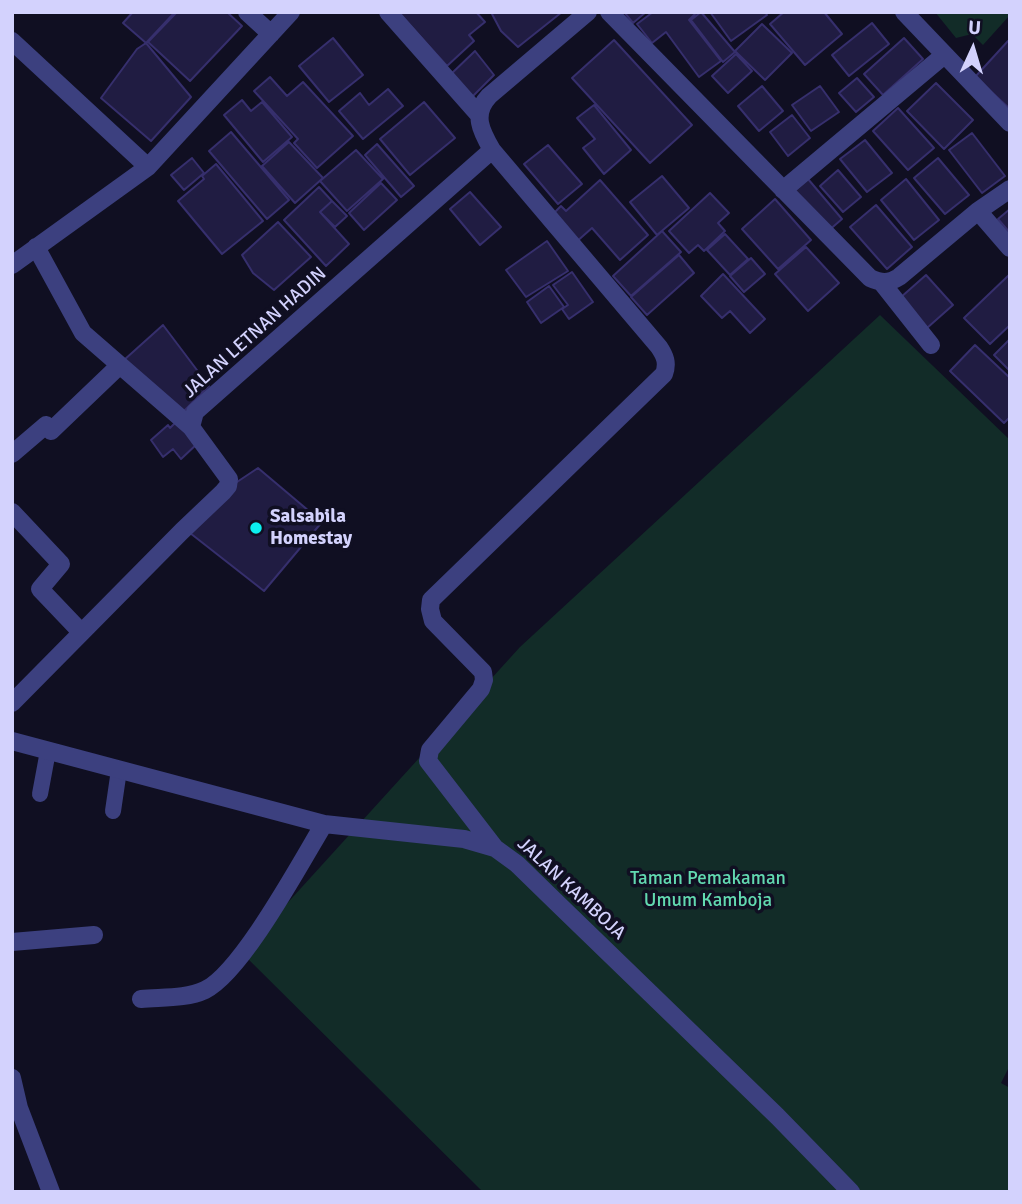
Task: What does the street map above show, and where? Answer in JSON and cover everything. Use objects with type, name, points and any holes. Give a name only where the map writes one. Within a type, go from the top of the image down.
[{"type":"street","points":[[247,12],[271,34]]},
{"type":"street","points":[[12,265],[148,167],[291,12]]},
{"type":"street","points":[[387,12],[479,116]]},
{"type":"street","points":[[495,848],[428,761],[430,750],[481,690],[484,680],[483,672],[433,621],[431,600],[664,374],[667,363],[659,347],[492,150],[481,131],[479,116],[483,103],[489,96],[588,12]]},
{"type":"street","points":[[609,12],[870,278],[882,283],[931,345]]},
{"type":"street","points":[[904,12],[943,56],[1010,123]]},
{"type":"street","points":[[12,40],[148,167]]},
{"type":"street","points":[[783,190],[943,56]]},
{"type":"street","name":"JALAN LETNAN HADIN","points":[[12,703],[228,486],[229,479],[191,427],[195,412],[492,150]]},
{"type":"street","points":[[882,283],[899,278],[978,211],[1010,188]]},
{"type":"street","points":[[978,211],[1010,248]]},
{"type":"street","points":[[36,247],[83,333],[191,427]]},
{"type":"street","points":[[12,454],[46,425],[51,431],[120,365]]},
{"type":"street","points":[[12,501],[12,509],[61,564],[40,589],[81,632]]},
{"type":"street","name":"JALAN KAMBOJA","points":[[12,741],[324,824],[464,839],[495,848],[517,864],[777,1116],[851,1192]]},
{"type":"street","points":[[141,999],[201,992],[225,975],[272,910],[324,824]]},
{"type":"street","points":[[12,942],[94,935]]},
{"type":"street","points":[[12,1078],[19,1108],[51,1192]]},
{"type":"lane","points":[[40,794],[48,751]]},
{"type":"lane","points":[[113,811],[119,770]]},
{"type":"green space","points":[[935,12],[1010,12],[1010,15],[983,45],[972,34],[956,38]]},
{"type":"green space","name":"Taman Pemakaman Umum Kamboja","points":[[880,315],[1010,440],[1010,1065],[1001,1083],[1010,1088],[1010,1192],[483,1192],[242,953],[520,647]]},
{"type":"building","points":[[133,12],[175,12],[146,43],[123,23]]},
{"type":"building","points":[[177,12],[227,12],[242,26],[190,81],[148,42]]},
{"type":"building","points":[[398,12],[476,12],[485,22],[469,35],[474,41],[447,66]]},
{"type":"building","points":[[562,12],[518,47],[501,31],[492,14]]},
{"type":"building","points":[[624,12],[646,12],[633,23]]},
{"type":"building","points":[[653,12],[697,12],[689,20],[721,61],[699,77],[666,32],[652,43],[637,24]]},
{"type":"building","points":[[701,12],[735,52],[723,62],[691,20]]},
{"type":"building","points":[[710,12],[765,12],[767,15],[731,41]]},
{"type":"building","points":[[784,12],[824,12],[842,34],[805,65],[770,24]]},
{"type":"building","points":[[872,23],[889,44],[849,76],[832,55]]},
{"type":"building","points":[[762,24],[792,53],[765,80],[735,51]]},
{"type":"building","points":[[333,38],[363,75],[329,102],[299,66]]},
{"type":"building","points":[[904,38],[923,59],[883,95],[864,74]]},
{"type":"building","points":[[614,40],[692,125],[650,163],[572,78]]},
{"type":"building","points":[[1008,41],[1010,43],[1010,109],[975,77]]},
{"type":"building","points":[[146,43],[191,97],[151,141],[101,98],[137,49]]},
{"type":"building","points":[[475,51],[494,75],[470,99],[450,75]]},
{"type":"building","points":[[736,54],[752,71],[728,93],[712,76]]},
{"type":"building","points":[[270,77],[287,96],[303,82],[353,136],[317,168],[294,143],[298,139],[254,91]]},
{"type":"building","points":[[857,78],[874,97],[856,112],[839,93]]},
{"type":"building","points":[[936,83],[973,120],[944,149],[907,111]]},
{"type":"building","points":[[762,86],[783,111],[759,131],[738,106]]},
{"type":"building","points":[[820,86],[839,112],[811,131],[792,105]]},
{"type":"building","points":[[388,89],[403,106],[363,139],[339,111],[360,93],[369,105]]},
{"type":"building","points":[[242,100],[251,111],[262,102],[292,137],[263,162],[224,115]]},
{"type":"building","points":[[424,102],[455,138],[410,175],[380,139]]},
{"type":"building","points":[[594,105],[631,150],[604,174],[583,148],[595,139],[577,118]]},
{"type":"building","points":[[898,108],[934,148],[908,170],[873,131]]},
{"type":"building","points":[[792,115],[810,138],[788,156],[770,132]]},
{"type":"building","points":[[231,132],[289,200],[267,219],[209,151]]},
{"type":"building","points":[[972,133],[1005,176],[982,193],[949,150]]},
{"type":"building","points":[[865,140],[892,173],[867,192],[840,159]]},
{"type":"building","points":[[289,142],[323,178],[295,203],[262,166]]},
{"type":"building","points":[[377,144],[414,186],[401,197],[365,155]]},
{"type":"building","points":[[548,145],[582,184],[558,204],[524,164]]},
{"type":"building","points":[[356,150],[383,179],[347,211],[320,181]]},
{"type":"building","points":[[192,158],[204,173],[184,190],[171,175]]},
{"type":"building","points":[[938,158],[969,195],[945,214],[914,178]]},
{"type":"building","points":[[216,164],[263,221],[222,254],[178,201],[204,179],[202,176]]},
{"type":"building","points":[[838,170],[861,197],[843,212],[820,186]]},
{"type":"building","points":[[662,176],[689,208],[657,235],[630,202]]},
{"type":"building","points":[[808,179],[842,219],[827,232],[793,192]]},
{"type":"building","points":[[906,179],[939,220],[914,240],[881,200]]},
{"type":"building","points":[[600,180],[648,235],[620,260],[592,228],[575,243],[551,216],[561,206],[566,211]]},
{"type":"building","points":[[381,183],[397,200],[364,230],[349,213]]},
{"type":"building","points":[[319,187],[332,201],[320,212],[349,244],[326,266],[284,220]]},
{"type":"building","points":[[470,192],[501,227],[480,245],[450,209]]},
{"type":"building","points":[[710,193],[729,213],[718,223],[725,231],[704,251],[698,245],[689,253],[669,231]]},
{"type":"building","points":[[775,199],[811,240],[778,269],[742,229]]},
{"type":"building","points":[[332,201],[347,216],[335,227],[320,212]]},
{"type":"building","points":[[876,205],[912,247],[887,269],[850,227]]},
{"type":"building","points":[[1010,209],[1010,233],[998,219]]},
{"type":"building","points":[[278,222],[311,257],[274,290],[253,273],[242,255]]},
{"type":"building","points":[[662,231],[681,252],[631,296],[613,276]]},
{"type":"building","points":[[725,234],[748,259],[730,275],[707,250]]},
{"type":"building","points":[[547,241],[568,271],[526,297],[506,270]]},
{"type":"building","points":[[806,247],[839,283],[808,311],[775,274]]},
{"type":"building","points":[[679,255],[694,273],[647,315],[631,297]]},
{"type":"building","points":[[751,258],[765,274],[744,292],[730,276]]},
{"type":"building","points":[[572,272],[593,302],[569,319],[562,309],[568,305],[553,285]]},
{"type":"building","points":[[723,274],[765,319],[750,333],[730,311],[722,318],[701,296]]},
{"type":"building","points":[[1010,274],[1010,325],[990,344],[964,318]]},
{"type":"building","points":[[926,275],[953,305],[927,328],[900,298]]},
{"type":"building","points":[[549,286],[564,307],[541,323],[527,302]]},
{"type":"building","points":[[163,325],[209,386],[181,414],[124,360]]},
{"type":"building","points":[[1010,339],[1010,371],[994,355]]},
{"type":"building","points":[[975,345],[1010,378],[1010,417],[1004,423],[950,371]]},
{"type":"building","points":[[175,423],[198,443],[181,459],[173,449],[163,457],[151,440],[168,425],[170,428]]},
{"type":"building","name":"Salsabila Homestay","points":[[258,468],[322,522],[264,591],[190,533],[234,484]]},
{"type":"place","name":"Salsabila Homestay","points":[[256,528]]}]
